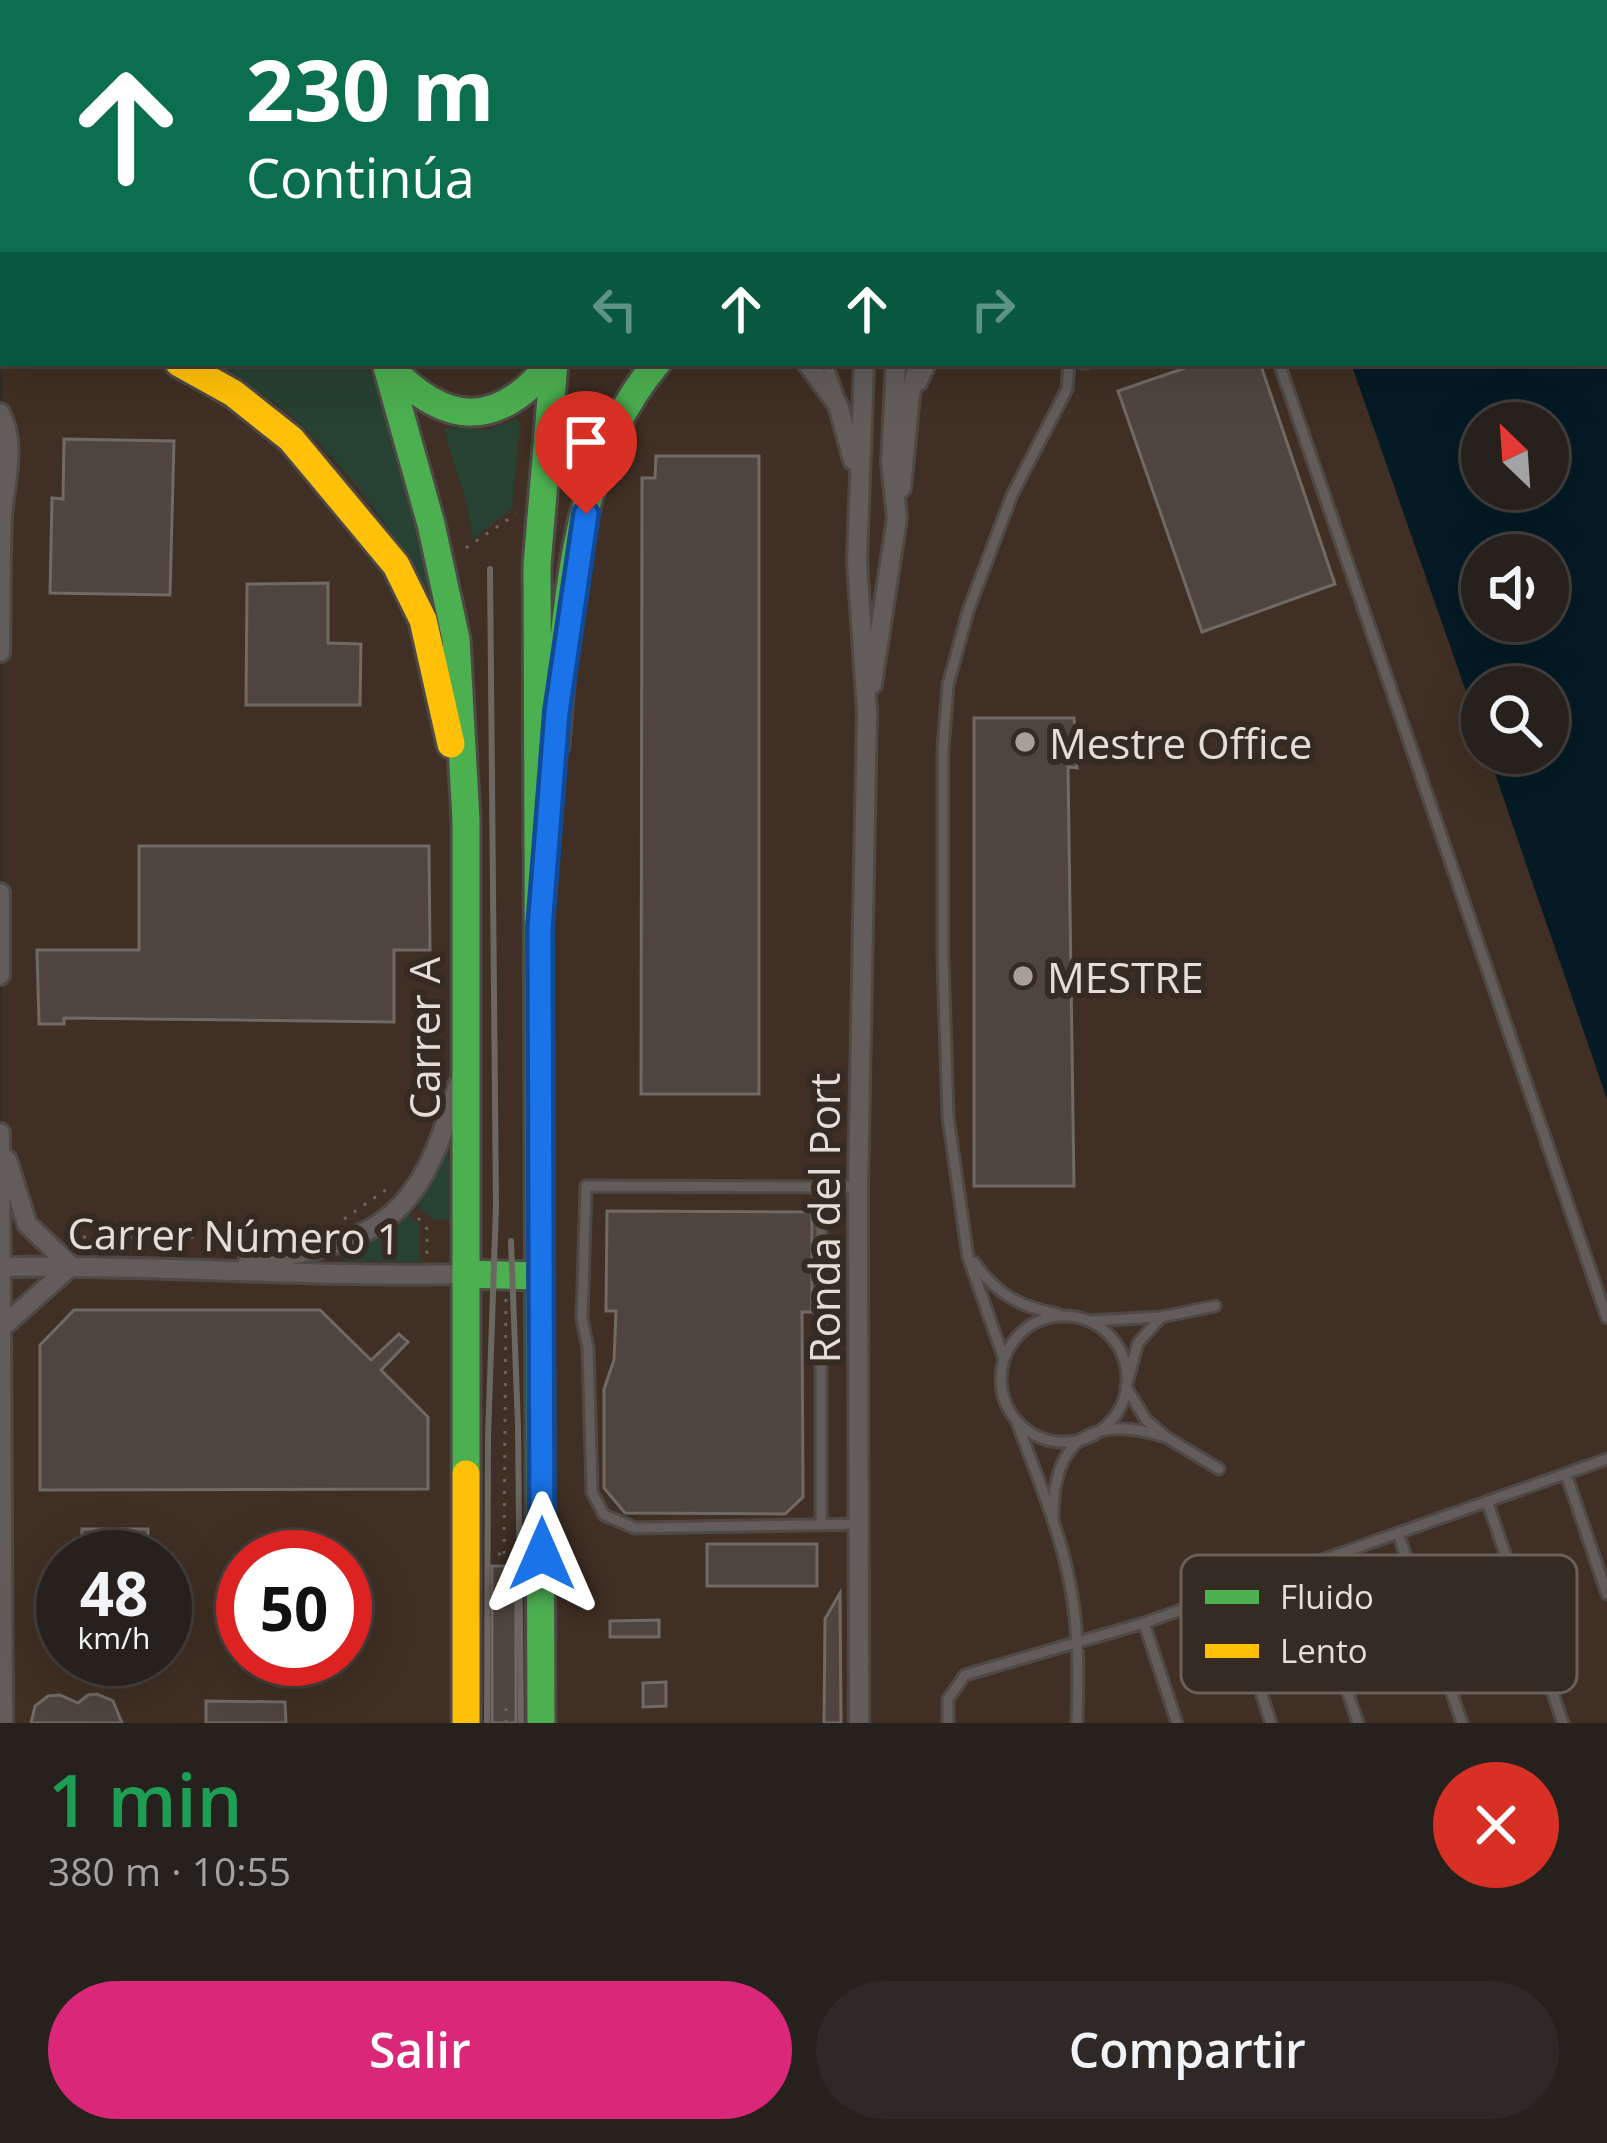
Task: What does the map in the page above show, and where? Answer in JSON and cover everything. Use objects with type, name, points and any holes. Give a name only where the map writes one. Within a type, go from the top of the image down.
[{"type":"main road","points":[[184,366],[233,393],[291,439],[396,566],[423,620],[466,820]]},
{"type":"main road","name":"Carrer A","points":[[387,366],[431,524],[456,639],[466,820],[466,1723]]},
{"type":"main road","points":[[389,366],[424,400],[476,415],[510,404],[550,366]]},
{"type":"main road","points":[[542,1723],[538,547],[552,366]]},
{"type":"main road","points":[[540,928],[557,712],[580,540],[598,467],[620,408],[654,366]]},
{"type":"main road","points":[[466,1274],[540,1276]]},
{"type":"street","points":[[810,366],[829,388],[846,426],[860,493]]},
{"type":"street","name":"Ronda del Port","points":[[859,1723],[858,1187],[867,712],[857,562],[864,366]]},
{"type":"street","name":"Ronda del Port","points":[[867,712],[892,569],[896,366]]},
{"type":"street","points":[[896,518],[910,394],[918,366]]},
{"type":"street","points":[[0,413],[7,428],[8,486],[1,509],[0,652]]},
{"type":"street","points":[[0,893],[0,975]]},
{"type":"street","name":"Carrer Número 1","points":[[208,1268],[321,1251],[368,1232],[388,1218],[415,1189],[441,1145],[464,1063]]},
{"type":"street","points":[[0,1132],[27,1224],[71,1266],[1,1330]]},
{"type":"street","points":[[0,1132],[3,1723]]},
{"type":"street","name":"Carrer Número 1","points":[[1,1267],[208,1268],[373,1278],[466,1274]]},
{"type":"lane","points":[[828,366],[846,426]]},
{"type":"lane","points":[[909,425],[930,366]]},
{"type":"lane","points":[[1004,1359],[964,1240],[949,1117],[943,748],[948,685],[968,611],[1012,495],[1067,389],[1069,366]]},
{"type":"lane","points":[[1280,366],[1607,1318]]},
{"type":"lane","points":[[858,1187],[586,1186],[582,1319],[588,1348],[592,1492],[604,1515],[634,1528],[859,1524]]},
{"type":"lane","points":[[821,1188],[821,1525]]},
{"type":"lane","points":[[964,1240],[982,1273],[1009,1299],[1029,1309],[1088,1321],[1161,1317],[1215,1306]]},
{"type":"lane","points":[[1068,1316],[1047,1318],[1013,1341],[1000,1380],[1053,1520],[1067,1574],[1076,1640],[1077,1723]]},
{"type":"lane","points":[[1053,1520],[1052,1484],[1058,1466],[1067,1451],[1108,1424],[1120,1407],[1138,1343],[1161,1317]]},
{"type":"lane","points":[[1088,1321],[1119,1347],[1126,1388],[1146,1420],[1219,1469]]},
{"type":"lane","points":[[1016,1420],[1051,1441],[1127,1428],[1166,1437]]},
{"type":"lane","points":[[1337,1555],[1607,1459]]},
{"type":"lane","points":[[1566,1474],[1607,1594]]},
{"type":"lane","points":[[1487,1502],[1505,1555]]},
{"type":"lane","points":[[1399,1533],[1406,1555]]},
{"type":"lane","points":[[948,1723],[949,1699],[965,1675],[1181,1610]]},
{"type":"lane","points":[[1144,1623],[1177,1723]]},
{"type":"lane","points":[[1261,1693],[1271,1723]]},
{"type":"lane","points":[[1348,1693],[1358,1723]]},
{"type":"lane","points":[[1452,1693],[1462,1723]]},
{"type":"lane","points":[[1553,1693],[1563,1723]]},
{"type":"path","points":[[466,548],[516,514]]},
{"type":"path","name":"Carrer Número 1","points":[[338,1222],[372,1203],[396,1181]]},
{"type":"path","points":[[408,1208],[427,1229],[427,1262]]},
{"type":"path","points":[[427,1229],[439,1228]]},
{"type":"path","name":"Carrer Número 1","points":[[71,1237],[268,1237],[316,1229]]},
{"type":"path","points":[[504,1554],[506,1294]]},
{"type":"path","points":[[480,1554],[526,1554]]},
{"type":"path","points":[[506,1708],[506,1723]]},
{"type":"shaded area","points":[[3,366],[1352,366],[1461,677],[1461,774],[1495,774],[1607,1099],[1607,1723],[0,1723]]},
{"type":"green space","points":[[211,366],[366,366],[379,388],[415,510],[443,628],[378,515],[316,440],[263,395]]},
{"type":"green space","points":[[517,419],[512,509],[473,539],[444,431],[447,427],[487,430]]},
{"type":"green space","points":[[448,1149],[452,1219],[435,1220],[414,1204]]},
{"type":"green space","points":[[405,1212],[420,1225],[420,1262],[339,1258]]},
{"type":"water","points":[[1352,366],[1607,366],[1607,1099],[1495,774],[1569,774],[1569,666],[1461,666],[1461,677]]},
{"type":"building","points":[[1261,366],[1335,584],[1202,632],[1118,391],[1185,368]]},
{"type":"building","points":[[64,439],[174,441],[170,595],[50,593],[52,498],[63,499]]},
{"type":"building","points":[[656,456],[759,456],[759,1094],[641,1094],[642,478],[655,478]]},
{"type":"building","points":[[328,583],[328,643],[361,644],[360,705],[246,705],[247,584]]},
{"type":"building","name":"MESTRE","points":[[974,718],[1074,718],[1077,768],[1068,767],[1074,1186],[974,1186]]},
{"type":"building","points":[[139,846],[429,846],[430,950],[394,950],[394,1022],[64,1018],[64,1024],[39,1024],[37,950],[139,950]]},
{"type":"building","points":[[607,1211],[812,1212],[812,1312],[802,1312],[803,1497],[785,1514],[625,1513],[604,1488],[604,1389],[614,1360],[616,1311],[606,1311]]},
{"type":"building","points":[[74,1310],[320,1310],[371,1360],[399,1334],[408,1342],[381,1370],[428,1417],[428,1489],[40,1490],[40,1345]]},
{"type":"building","points":[[707,1544],[817,1544],[817,1586],[707,1586]]},
{"type":"building","points":[[492,1566],[516,1566],[516,1723],[492,1723]]},
{"type":"building","points":[[840,1593],[841,1723],[824,1723],[825,1619]]},
{"type":"building","points":[[659,1620],[659,1637],[610,1637],[610,1621]]},
{"type":"building","points":[[666,1682],[666,1706],[643,1707],[643,1683]]},
{"type":"building","points":[[97,1694],[113,1701],[122,1723],[31,1723],[35,1706],[48,1696],[60,1695],[78,1703]]},
{"type":"building","points":[[206,1701],[285,1702],[286,1723],[206,1723]]},
{"type":"railway","points":[[487,1723],[488,1437],[496,1206],[490,569]]},
{"type":"railway","points":[[511,1241],[521,1723]]},
{"type":"traffic: fast","points":[[387,366],[431,524],[456,639],[466,820],[466,1474]]},
{"type":"traffic: fast","points":[[389,366],[431,401],[472,412],[511,400],[548,366]]},
{"type":"traffic: fast","points":[[541,1723],[537,565],[554,366]]},
{"type":"traffic: fast","points":[[555,745],[569,595],[589,495],[628,403],[655,366]]},
{"type":"traffic: fast","points":[[466,1274],[540,1276]]},
{"type":"traffic: slow","points":[[184,366],[233,393],[291,439],[396,565],[423,620],[451,744]]},
{"type":"traffic: slow","points":[[466,1474],[466,1723]]},
{"type":"place","name":"Mestre Office","points":[[1025,742]]},
{"type":"place","name":"MESTRE","points":[[1023,976]]},
{"type":"route","points":[[542,1554],[540,928],[557,712],[586,514]]}]
